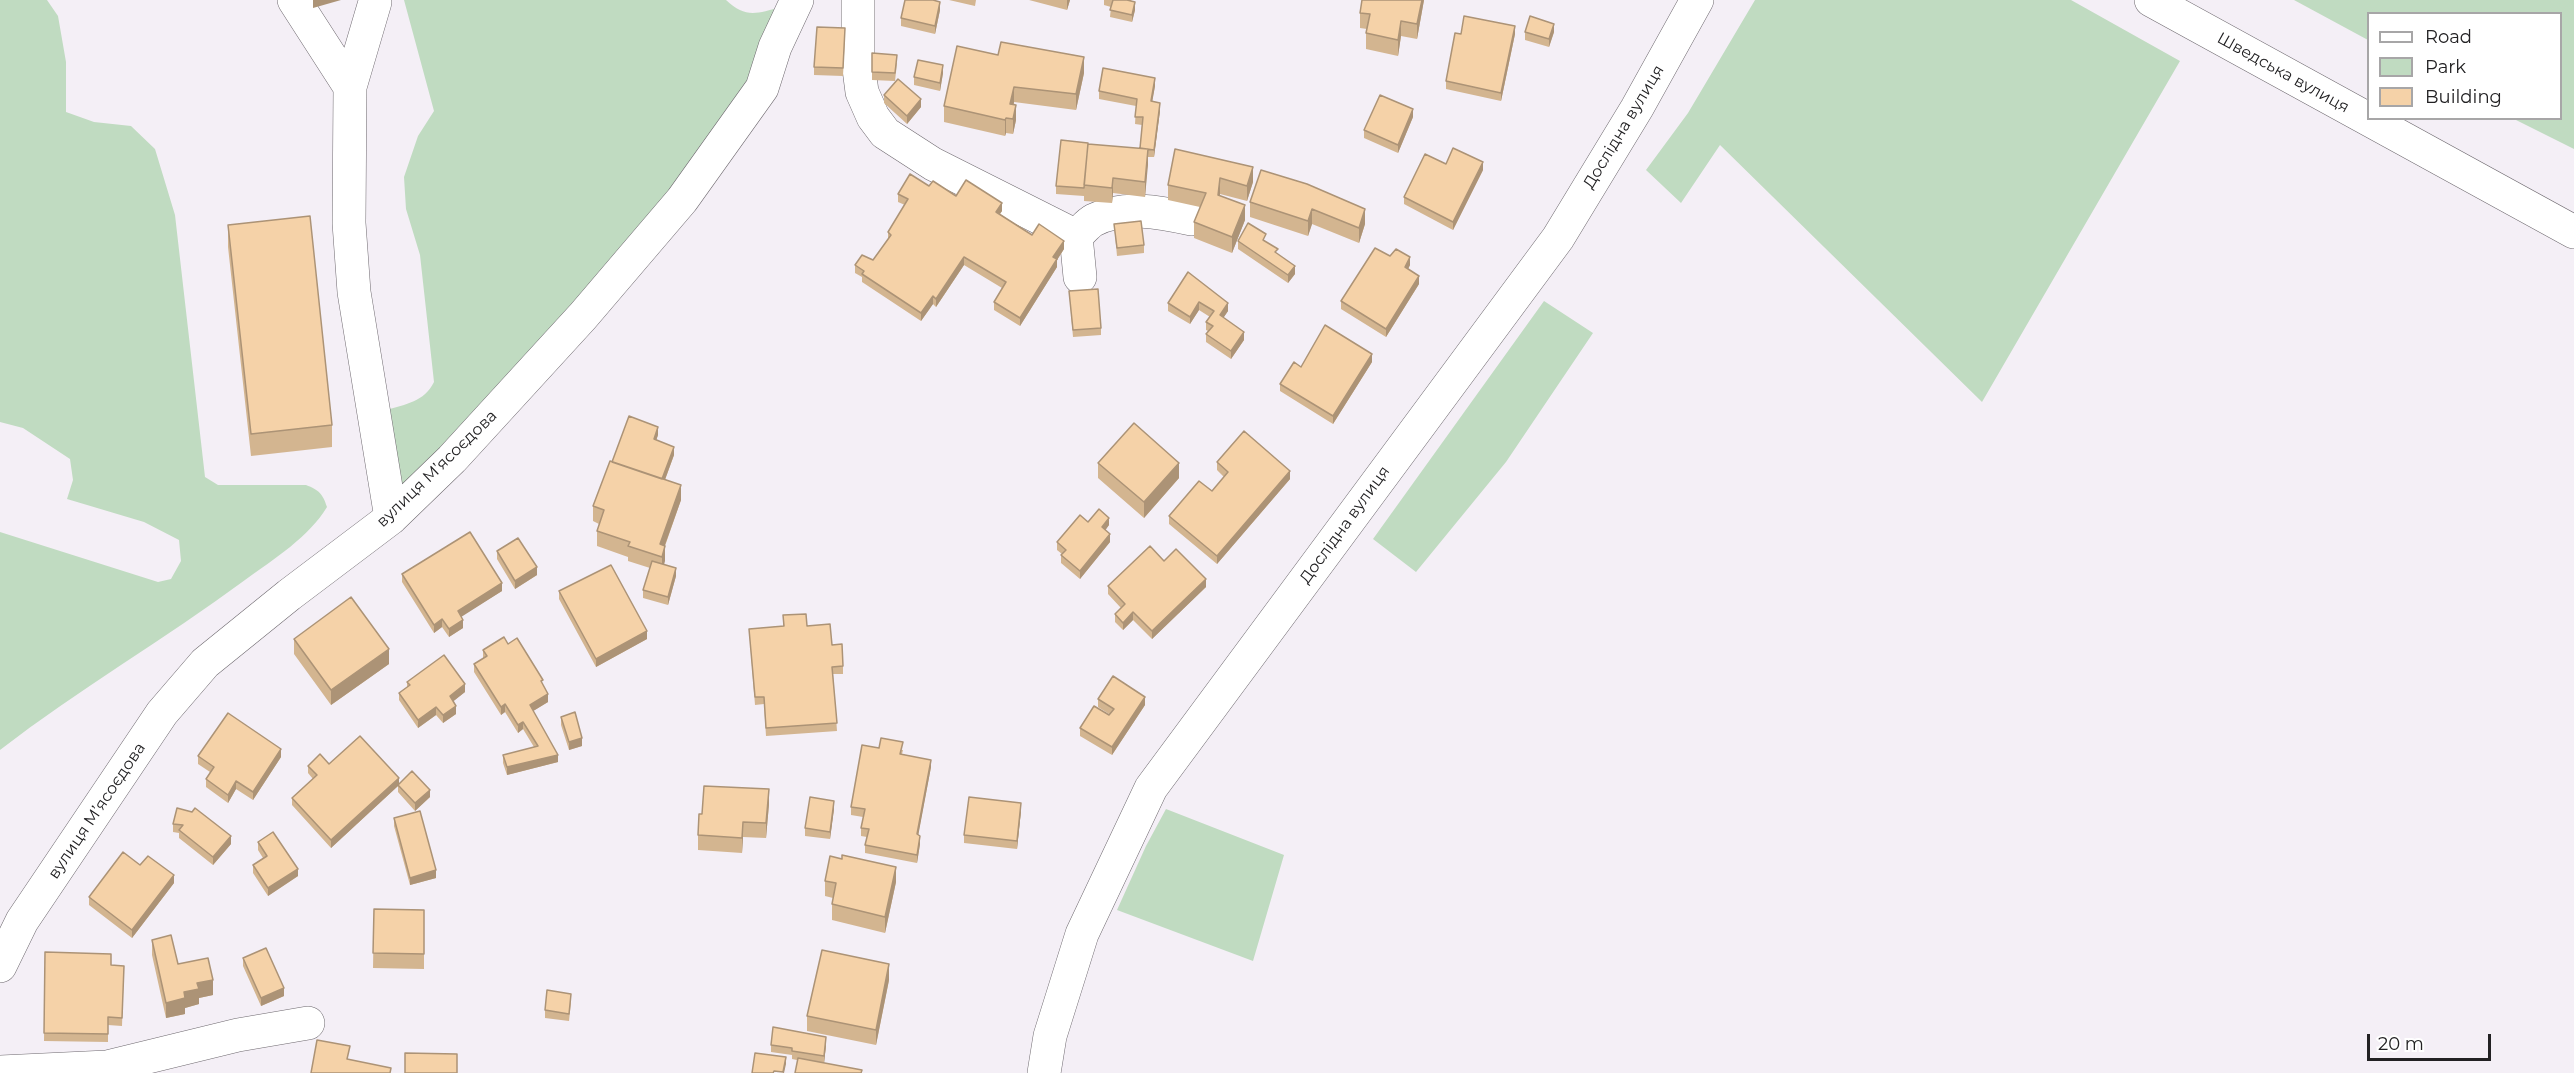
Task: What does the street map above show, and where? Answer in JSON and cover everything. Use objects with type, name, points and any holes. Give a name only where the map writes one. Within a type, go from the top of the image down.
[{"type":"street","points":[[294,0],[350,87]]},
{"type":"street","name":"вулиця Мʼясоєдова","points":[[0,966],[22,921],[162,713],[205,663],[289,594],[391,518],[452,459],[516,391],[682,200],[762,88],[775,47],[797,0]]},
{"type":"street","points":[[858,0],[858,61],[862,92],[873,117],[885,133],[933,164],[1077,236]]},
{"type":"street","name":"Дослідна вулиця","points":[[1044,1073],[1050,1036],[1082,934],[1151,788],[1558,238],[1637,108],[1697,0]]},
{"type":"street","name":"Шведська вулиця","points":[[2151,0],[2367,118]]},
{"type":"street","points":[[375,2],[350,87],[349,223],[354,292],[391,518]]},
{"type":"street","name":"Шведська вулиця","points":[[2370,120],[2574,232]]},
{"type":"street","points":[[1080,277],[1077,236],[1093,220],[1124,211],[1163,213],[1191,219]]},
{"type":"street","points":[[0,1072],[107,1067],[238,1035],[308,1023]]},
{"type":"green space","points":[[0,0],[47,0],[58,16],[66,62],[66,112],[94,122],[131,126],[155,149],[175,215],[205,477],[218,485],[306,485],[320,493],[327,507],[311,528],[279,556],[60,706],[0,750],[0,532],[158,582],[171,579],[181,561],[179,540],[144,522],[67,499],[73,480],[70,459],[23,428],[0,422]]},
{"type":"green space","points":[[404,0],[726,0],[739,10],[751,13],[781,7],[748,98],[459,437],[400,486],[386,410],[420,398],[434,382],[420,255],[406,209],[404,177],[418,136],[434,111]]},
{"type":"green space","points":[[1755,0],[2071,0],[2180,61],[1982,402],[1720,145],[1681,203],[1646,170],[1688,113]]},
{"type":"green space","points":[[2294,0],[2574,0],[2574,149],[2516,120],[2562,120],[2562,12],[2367,12],[2367,39]]},
{"type":"green space","points":[[1544,301],[1593,333],[1506,462],[1416,572],[1373,539]]},
{"type":"green space","points":[[1166,809],[1284,855],[1253,961],[1117,910],[1146,846]]},
{"type":"building","points":[[905,0],[940,2],[935,26],[901,18]]},
{"type":"building","points":[[1113,0],[1135,2],[1132,15],[1110,10]]},
{"type":"building","points":[[1362,0],[1422,0],[1417,24],[1401,21],[1398,40],[1366,33],[1370,14],[1360,13]]},
{"type":"building","points":[[1464,16],[1515,26],[1501,93],[1446,81],[1455,33],[1461,34]]},
{"type":"building","points":[[1530,16],[1554,24],[1549,39],[1525,32]]},
{"type":"building","points":[[817,27],[845,28],[843,68],[814,67]]},
{"type":"building","points":[[1001,42],[1084,57],[1076,94],[1014,87],[1010,104],[1016,105],[1013,119],[1006,118],[1005,120],[944,106],[957,46],[998,55]]},
{"type":"building","points":[[872,53],[897,55],[895,73],[872,72]]},
{"type":"building","points":[[918,60],[943,65],[940,83],[914,77]]},
{"type":"building","points":[[1103,68],[1155,78],[1151,101],[1160,103],[1154,150],[1140,148],[1143,117],[1135,117],[1137,99],[1099,91]]},
{"type":"building","points":[[898,79],[921,99],[907,116],[884,95]]},
{"type":"building","points":[[1380,95],[1413,109],[1398,145],[1364,130]]},
{"type":"building","points":[[1061,140],[1088,143],[1084,188],[1056,186]]},
{"type":"building","points":[[1088,144],[1148,149],[1145,182],[1113,178],[1112,188],[1084,185]]},
{"type":"building","points":[[1453,148],[1483,162],[1453,222],[1404,197],[1425,154],[1446,164]]},
{"type":"building","points":[[1175,149],[1253,167],[1247,186],[1220,178],[1218,195],[1245,205],[1232,237],[1194,222],[1206,193],[1168,185]]},
{"type":"building","points":[[1261,170],[1307,184],[1365,209],[1359,228],[1312,209],[1308,221],[1250,202]]},
{"type":"building","points":[[910,174],[929,186],[933,181],[956,196],[966,180],[1002,203],[996,212],[1032,235],[1039,224],[1064,241],[1053,257],[1057,259],[1020,318],[994,302],[1006,282],[964,257],[936,299],[933,296],[921,313],[862,274],[864,271],[855,265],[862,255],[873,260],[891,235],[888,232],[908,199],[898,194]]},
{"type":"building","points":[[310,216],[332,425],[251,434],[228,225]]},
{"type":"building","points":[[1141,221],[1144,245],[1117,248],[1114,224]]},
{"type":"building","points":[[1248,223],[1266,234],[1263,240],[1278,249],[1275,252],[1295,266],[1288,275],[1238,241]]},
{"type":"building","points":[[1375,248],[1390,256],[1396,249],[1410,257],[1405,267],[1419,276],[1386,329],[1341,301]]},
{"type":"building","points":[[1188,272],[1228,303],[1220,315],[1244,332],[1231,351],[1206,334],[1213,326],[1206,322],[1214,311],[1199,302],[1190,317],[1168,303]]},
{"type":"building","points":[[1098,289],[1101,328],[1073,330],[1069,291]]},
{"type":"building","points":[[1325,325],[1372,354],[1333,416],[1280,384],[1294,362],[1301,367]]},
{"type":"building","points":[[629,416],[658,427],[654,439],[674,447],[662,479],[612,462]]},
{"type":"building","points":[[1134,423],[1179,463],[1144,502],[1098,463]]},
{"type":"building","points":[[1244,431],[1290,471],[1217,556],[1169,516],[1199,481],[1212,491],[1228,472],[1217,462]]},
{"type":"building","points":[[610,461],[681,485],[660,544],[665,546],[662,557],[628,546],[630,542],[597,531],[604,510],[593,506]]},
{"type":"building","points":[[1099,509],[1109,518],[1102,527],[1110,534],[1080,571],[1061,555],[1066,550],[1057,542],[1080,515],[1088,522]]},
{"type":"building","points":[[470,532],[502,583],[458,611],[463,620],[449,629],[442,619],[434,625],[402,574]]},
{"type":"building","points":[[518,538],[537,567],[515,581],[497,551]]},
{"type":"building","points":[[1150,546],[1164,561],[1176,549],[1206,579],[1152,631],[1133,612],[1123,623],[1115,614],[1125,604],[1108,586]]},
{"type":"building","points":[[652,561],[676,568],[668,597],[643,590]]},
{"type":"building","points":[[611,565],[647,631],[596,659],[559,591]]},
{"type":"building","points":[[351,597],[389,649],[331,690],[294,639]]},
{"type":"building","points":[[806,614],[807,626],[830,624],[832,645],[842,644],[843,666],[832,667],[837,723],[766,728],[764,697],[755,697],[749,629],[784,626],[783,615]]},
{"type":"building","points":[[504,637],[508,644],[517,638],[543,680],[541,681],[548,694],[530,705],[558,755],[507,767],[503,755],[538,746],[523,722],[518,725],[505,704],[501,707],[474,664],[487,656],[483,650]]},
{"type":"building","points":[[444,655],[465,684],[450,696],[456,706],[443,715],[436,707],[418,720],[399,693],[410,685],[407,682]]},
{"type":"building","points":[[1113,676],[1145,697],[1112,747],[1080,728],[1094,706],[1109,715],[1114,709],[1098,699]]},
{"type":"building","points":[[575,712],[582,738],[569,742],[561,717]]},
{"type":"building","points":[[228,713],[281,749],[253,792],[236,781],[228,795],[206,779],[214,767],[198,756]]},
{"type":"building","points":[[360,736],[399,778],[331,840],[292,798],[317,775],[308,766],[320,754],[329,764]]},
{"type":"building","points":[[881,738],[903,742],[900,754],[931,760],[917,834],[920,836],[917,855],[865,845],[869,829],[861,828],[865,809],[851,807],[862,745],[879,748]]},
{"type":"building","points":[[412,771],[430,790],[415,803],[398,785]]},
{"type":"building","points":[[704,786],[769,789],[766,823],[743,822],[742,838],[698,835]]},
{"type":"building","points":[[810,797],[834,801],[830,832],[805,828]]},
{"type":"building","points":[[969,797],[1021,803],[1017,841],[964,835]]},
{"type":"building","points":[[177,808],[192,812],[195,808],[231,836],[213,857],[179,830],[183,825],[173,824]]},
{"type":"building","points":[[420,811],[436,870],[410,878],[394,818]]},
{"type":"building","points":[[273,832],[298,869],[268,888],[253,865],[267,856],[258,842]]},
{"type":"building","points":[[123,852],[140,865],[148,856],[174,875],[132,930],[89,897]]},
{"type":"building","points":[[842,855],[896,867],[885,917],[832,904],[836,883],[825,881],[830,856],[842,859]]},
{"type":"building","points":[[374,909],[424,910],[424,954],[373,953]]},
{"type":"building","points":[[171,935],[178,964],[208,958],[213,980],[197,983],[199,989],[184,992],[185,998],[166,1003],[152,940]]},
{"type":"building","points":[[266,948],[284,988],[261,998],[243,958]]},
{"type":"building","points":[[822,950],[889,964],[876,1030],[807,1016]]},
{"type":"building","points":[[45,952],[111,954],[111,965],[124,966],[122,1018],[108,1017],[108,1034],[44,1033]]},
{"type":"building","points":[[547,990],[571,994],[569,1014],[545,1010]]},
{"type":"building","points":[[773,1027],[826,1037],[824,1056],[771,1045]]},
{"type":"building","points":[[317,1040],[350,1046],[347,1059],[391,1068],[390,1073],[311,1073]]},
{"type":"building","points":[[405,1053],[457,1054],[457,1073],[405,1073]]},
{"type":"building","points":[[755,1053],[786,1057],[783,1072],[752,1073]]},
{"type":"building","points":[[798,1058],[862,1070],[861,1073],[795,1073]]}]
